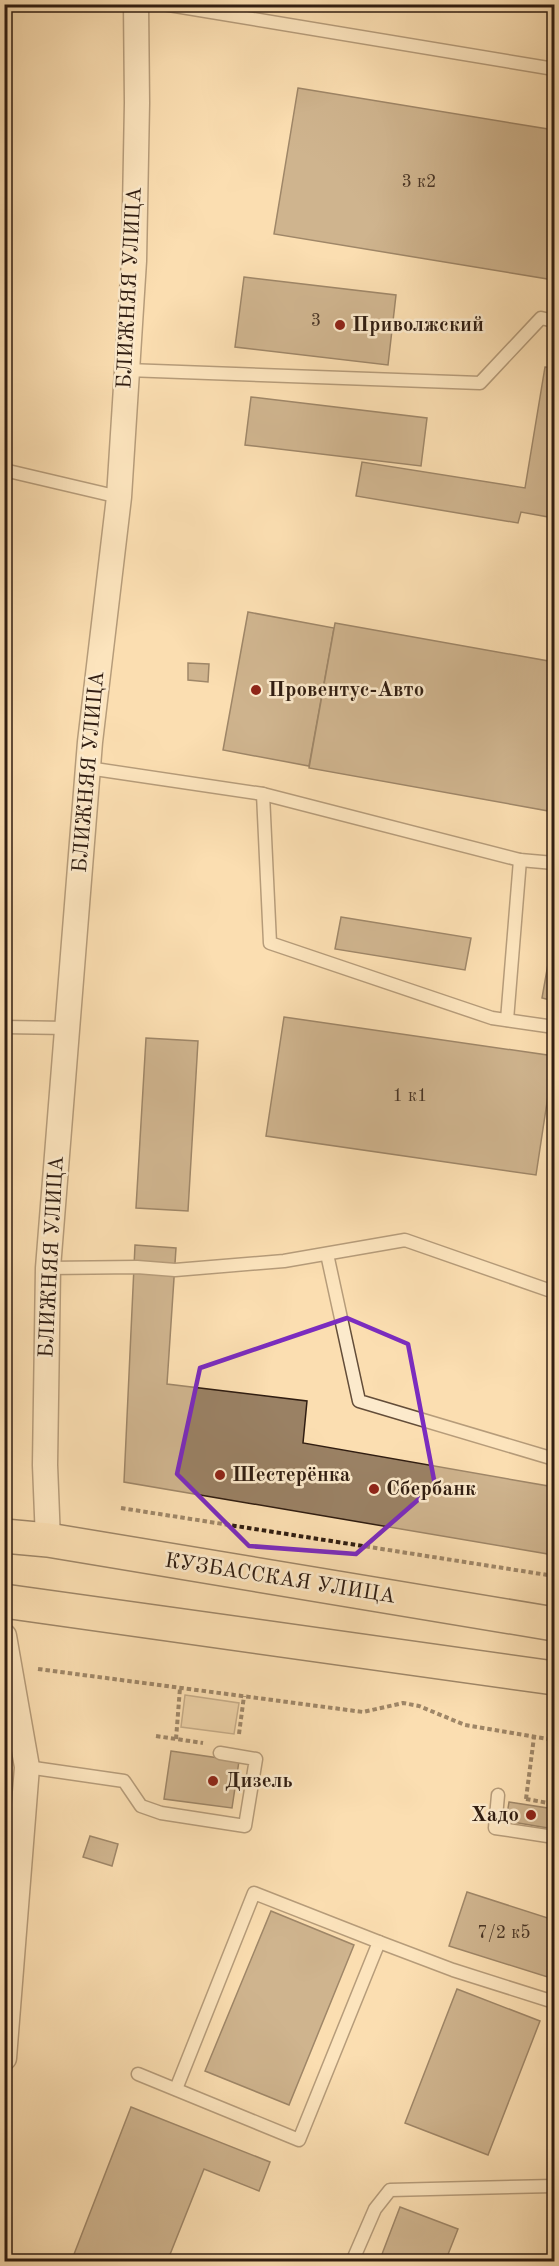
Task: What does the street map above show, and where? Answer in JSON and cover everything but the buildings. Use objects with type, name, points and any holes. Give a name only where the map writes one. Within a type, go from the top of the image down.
[{"type":"main road","name":"КУЗБАССКАЯ УЛИЦА","points":[[4,1536],[48,1540],[555,1624]]},
{"type":"main road","points":[[4,1601],[555,1678]]},
{"type":"street","name":"БЛИЖНЯЯ УЛИЦА","points":[[48,1540],[45,1465],[48,1268],[88,768],[119,497],[134,261],[136,4]]},
{"type":"street","points":[[4,1636],[27,1767],[14,1821],[4,2058]]},
{"type":"lane","points":[[163,4],[555,69]]},
{"type":"lane","points":[[127,370],[480,383],[541,318],[555,321]]},
{"type":"lane","points":[[4,470],[119,497]]},
{"type":"lane","points":[[88,768],[263,794],[520,860],[555,863]]},
{"type":"lane","points":[[263,794],[270,943],[492,1018],[555,1027]]},
{"type":"lane","points":[[507,1020],[520,860]]},
{"type":"lane","points":[[4,1027],[67,1028]]},
{"type":"lane","points":[[48,1268],[136,1267],[175,1270],[284,1262],[405,1240],[555,1292]]},
{"type":"lane","points":[[327,1254],[359,1401],[555,1459]]},
{"type":"lane","points":[[27,1767],[124,1781],[141,1806],[161,1813],[245,1826],[256,1759],[237,1752],[220,1753]]},
{"type":"lane","points":[[498,1795],[495,1828],[555,1837]]},
{"type":"lane","points":[[176,2089],[254,1893],[453,1970],[555,2002]]},
{"type":"lane","points":[[138,2074],[299,2139],[379,1942]]},
{"type":"lane","points":[[352,2262],[375,2209],[390,2190],[555,2186]]},
{"type":"path","points":[[121,1508],[555,1576]]},
{"type":"path","points":[[9,1665],[363,1712],[403,1703],[419,1706],[465,1725],[555,1740]]},
{"type":"path","points":[[176,1739],[180,1688]]},
{"type":"path","points":[[156,1736],[237,1752],[244,1696]]},
{"type":"path","points":[[526,1799],[534,1737]]},
{"type":"path","points":[[498,1795],[555,1804]]},
{"type":"highlighted area","points":[[347,1318],[408,1344],[435,1485],[356,1554],[249,1546],[177,1474],[200,1368]]},
{"type":"shaded area","points":[[185,1695],[239,1703],[234,1734],[181,1727]]},
{"type":"place","name":"Приволжский","points":[[340,325]]},
{"type":"place","name":"Провентус-Авто","points":[[256,690]]},
{"type":"place","name":"Шестерёнка","points":[[220,1475]]},
{"type":"place","name":"Сбербанк","points":[[374,1489]]},
{"type":"place","name":"Дизель","points":[[213,1781]]},
{"type":"place","name":"Хадо","points":[[531,1815]]}]
